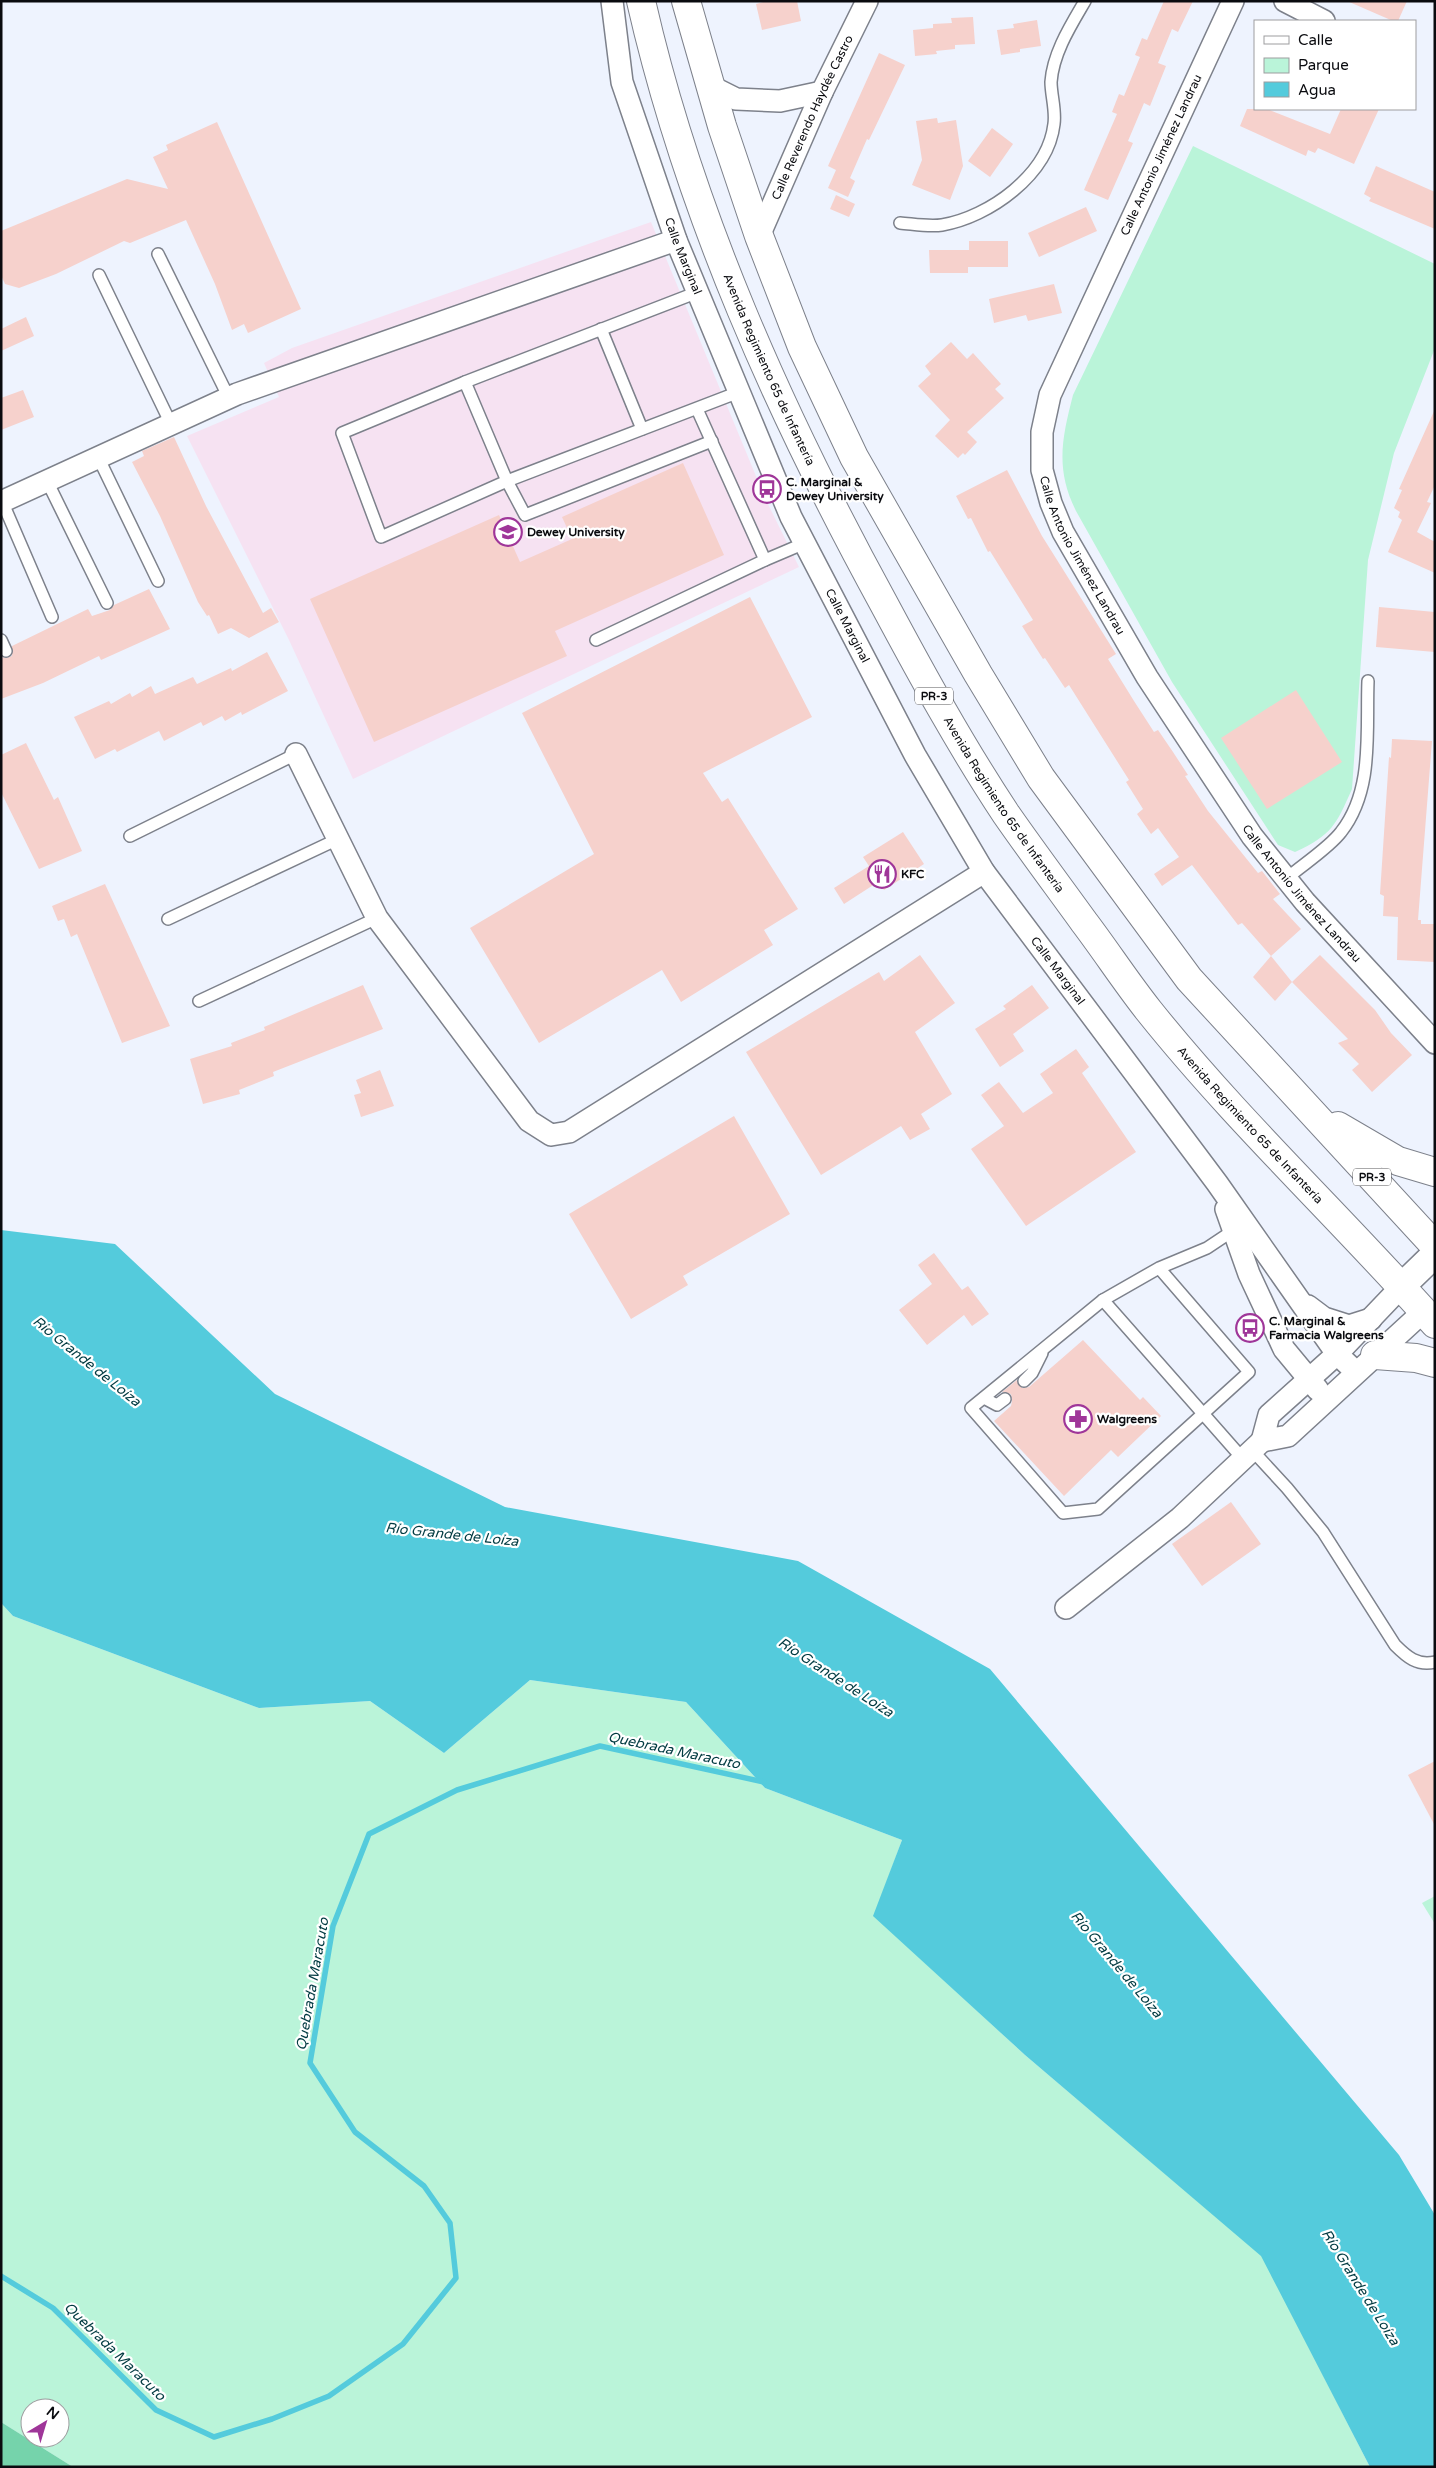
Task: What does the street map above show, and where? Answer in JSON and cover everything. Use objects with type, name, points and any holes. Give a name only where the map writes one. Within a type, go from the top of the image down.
[{"type":"main road","name":"Avenida Regimiento 65 de Infantería","points":[[641,1],[654,58],[690,175],[738,299],[787,414],[844,532],[938,703],[1006,813],[1148,1010],[1236,1113],[1401,1288],[1431,1311]]},
{"type":"main road","name":"PR-3","points":[[686,1],[710,86],[759,236],[802,347],[854,457],[930,593],[1042,778],[1189,979],[1310,1108],[1435,1246]]},
{"type":"main road","points":[[1310,1108],[1358,1139],[1398,1161],[1435,1172]]},
{"type":"main road","points":[[1365,1364],[1416,1358],[1435,1363]]},
{"type":"street","name":"Calle Marginal","points":[[612,1],[622,82],[676,240],[791,516],[915,755],[984,872],[1217,1183],[1337,1354],[1365,1364]]},
{"type":"street","name":"Calle Reverendo Haydée Castro","points":[[759,236],[822,92],[868,1]]},
{"type":"street","name":"Calle Antonio Jiménez Landrau","points":[[1233,1],[1050,395],[1042,432],[1042,470],[1051,503],[1063,532],[1147,677],[1252,836],[1286,878],[1435,1043]]},
{"type":"street","points":[[1285,1],[1322,20]]},
{"type":"street","points":[[710,86],[736,100],[780,101],[822,92]]},
{"type":"street","points":[[2,501],[229,398],[676,240]]},
{"type":"street","points":[[296,754],[377,918],[530,1121],[551,1135],[569,1132],[984,872]]},
{"type":"street","name":"Calle Marginal","points":[[1217,1183],[1249,1274],[1284,1349],[1326,1400]]},
{"type":"street","points":[[1066,1608],[1180,1518],[1252,1450],[1269,1415],[1337,1354],[1435,1254]]},
{"type":"street","points":[[1297,1298],[1324,1318],[1349,1326],[1371,1319]]},
{"type":"street","points":[[1252,1450],[1288,1436],[1365,1364],[1431,1311]]},
{"type":"lane","points":[[900,223],[940,225],[968,219],[991,208],[1011,193],[1033,170],[1047,148],[1054,124],[1051,81],[1057,56],[1085,1]]},
{"type":"lane","points":[[158,254],[229,398]]},
{"type":"lane","points":[[99,276],[171,424]]},
{"type":"lane","points":[[698,292],[465,382],[342,434],[381,538],[508,481],[740,392]]},
{"type":"lane","points":[[601,329],[642,429]]},
{"type":"lane","points":[[465,382],[508,481],[525,515],[712,442]]},
{"type":"lane","points":[[697,408],[765,560]]},
{"type":"lane","points":[[98,458],[158,581]]},
{"type":"lane","points":[[47,481],[107,603]]},
{"type":"lane","points":[[2,501],[52,617]]},
{"type":"lane","points":[[596,640],[805,543]]},
{"type":"lane","points":[[1,640],[6,651]]},
{"type":"lane","points":[[1286,878],[1340,833],[1356,810],[1364,786],[1368,681]]},
{"type":"lane","points":[[130,836],[296,754]]},
{"type":"lane","points":[[168,919],[338,839]]},
{"type":"lane","points":[[200,1001],[377,918]]},
{"type":"lane","points":[[1159,1268],[1249,1372],[1204,1415],[1098,1509],[1062,1513],[971,1408],[1103,1300],[1159,1268],[1208,1248],[1234,1230]]},
{"type":"lane","points":[[1103,1300],[1204,1415],[1252,1450],[1287,1488],[1323,1532],[1395,1645],[1406,1656],[1419,1663],[1435,1662]]},
{"type":"lane","points":[[1024,1381],[1032,1372],[1044,1349]]},
{"type":"lane","points":[[984,1398],[997,1405],[1005,1399]]},
{"type":"shaded area","name":"Dewey University","points":[[651,222],[765,498],[799,567],[353,779],[289,640],[187,436],[279,397],[264,363],[292,348]]},
{"type":"green space","points":[[1193,146],[1435,264],[1435,348],[1394,453],[1368,560],[1352,789],[1342,812],[1331,828],[1317,840],[1295,852],[1278,845],[1172,682],[1076,511],[1065,481],[1062,453],[1073,395]]},
{"type":"green space","points":[[1,1603],[13,1616],[259,1708],[370,1701],[444,1753],[530,1680],[686,1702],[765,1788],[902,1840],[874,1916],[1025,2055],[1262,2256],[1370,2467],[73,2467],[43,2448],[70,2448],[70,2398],[20,2398],[20,2434],[1,2422]]},
{"type":"green space","points":[[1435,1896],[1435,1924],[1422,1903]]},
{"type":"green space","points":[[1,2422],[20,2434],[20,2448],[43,2448],[73,2467],[1,2467]]},
{"type":"water","name":"Río Grande de Loíza","points":[[1,1230],[115,1244],[275,1394],[505,1507],[798,1561],[990,1669],[1399,2155],[1435,2215],[1435,2467],[1370,2467],[1261,2256],[1025,2055],[873,1916],[902,1840],[765,1788],[686,1702],[530,1680],[444,1753],[370,1701],[259,1708],[13,1616],[1,1603]]},
{"type":"building","points":[[767,1],[797,1],[801,21],[762,30],[756,4]]},
{"type":"building","points":[[1164,1],[1193,1],[1178,32],[1172,29],[1158,63],[1166,66],[1150,106],[1144,103],[1128,141],[1133,143],[1108,200],[1084,190],[1117,114],[1112,112],[1119,94],[1124,96],[1140,57],[1135,55],[1142,38],[1147,40]]},
{"type":"building","points":[[1347,1],[1407,1],[1398,20],[1391,20]]},
{"type":"building","points":[[973,17],[975,44],[955,45],[955,49],[936,51],[937,54],[915,56],[913,30],[933,28],[933,24],[952,23],[951,18]]},
{"type":"building","points":[[1037,20],[1041,46],[1020,49],[1020,52],[1001,55],[997,30],[1014,28],[1013,24]]},
{"type":"building","points":[[879,53],[905,65],[869,140],[867,139],[850,178],[855,181],[848,197],[828,188],[836,170],[828,166]]},
{"type":"building","points":[[1247,109],[1270,110],[1330,134],[1341,110],[1379,110],[1354,164],[1318,148],[1315,153],[1308,150],[1306,156],[1240,126]]},
{"type":"building","points":[[937,118],[938,123],[956,120],[963,166],[950,200],[912,185],[922,160],[916,121]]},
{"type":"building","points":[[217,122],[301,309],[248,333],[244,324],[232,330],[215,284],[186,220],[130,243],[124,241],[56,274],[19,288],[5,284],[1,275],[1,231],[127,179],[168,189],[153,157],[168,150],[166,145]]},
{"type":"building","points":[[992,128],[1013,144],[990,177],[968,161]]},
{"type":"building","points":[[1376,166],[1435,192],[1435,229],[1369,201],[1371,198],[1364,194]]},
{"type":"building","points":[[836,195],[855,204],[849,217],[830,209]]},
{"type":"building","points":[[1086,207],[1097,231],[1039,257],[1028,233]]},
{"type":"building","points":[[969,241],[1008,241],[1008,267],[968,267],[968,273],[930,273],[929,250],[969,250]]},
{"type":"building","points":[[1054,284],[1062,313],[1028,321],[1026,315],[994,323],[989,299]]},
{"type":"building","points":[[26,317],[34,336],[1,351],[1,329]]},
{"type":"building","points":[[951,342],[967,359],[973,353],[1001,384],[995,389],[1004,398],[967,432],[977,442],[965,455],[963,453],[958,458],[935,436],[950,420],[918,386],[931,374],[925,366]]},
{"type":"building","points":[[23,390],[34,417],[1,430],[1,398]]},
{"type":"building","points":[[1435,409],[1435,485],[1427,502],[1431,503],[1417,532],[1435,542],[1435,573],[1388,552],[1402,520],[1398,517],[1400,512],[1394,508],[1402,490],[1399,489]]},
{"type":"building","points":[[174,437],[206,506],[263,613],[271,608],[279,622],[249,638],[231,628],[218,634],[209,615],[207,616],[198,602],[160,516],[132,462],[144,456],[142,451]]},
{"type":"building","points":[[683,463],[724,555],[555,631],[567,656],[374,742],[310,599],[499,515],[520,562],[572,539],[562,517]]},
{"type":"building","points":[[1007,470],[1042,536],[1116,654],[1108,659],[1134,701],[1154,732],[1158,730],[1173,752],[1188,775],[1185,776],[1208,811],[1258,873],[1262,871],[1280,894],[1273,899],[1301,929],[1271,956],[1242,923],[1238,925],[1192,865],[1162,886],[1154,874],[1179,857],[1158,828],[1151,834],[1137,814],[1143,809],[1126,782],[1129,780],[1069,685],[1065,688],[1045,658],[1043,659],[1022,626],[1033,620],[990,551],[988,552],[971,518],[968,519],[956,496]]},
{"type":"building","points":[[149,589],[170,629],[101,660],[99,656],[43,683],[1,699],[1,657],[12,656],[12,646],[88,609],[92,616],[110,610],[114,605]]},
{"type":"building","points":[[750,597],[812,717],[703,773],[722,802],[728,798],[798,909],[764,930],[773,945],[681,1002],[662,970],[539,1043],[470,928],[594,854],[522,713]]},
{"type":"building","points":[[1379,607],[1435,612],[1435,652],[1376,647]]},
{"type":"building","points":[[267,652],[288,691],[242,715],[241,712],[225,721],[222,716],[203,726],[201,722],[164,741],[159,731],[117,752],[115,749],[95,759],[74,717],[109,701],[111,704],[130,693],[132,697],[151,686],[155,694],[193,677],[197,684],[231,668],[232,671]]},
{"type":"building","points":[[1296,690],[1342,762],[1267,809],[1221,738]]},
{"type":"building","points":[[1392,739],[1432,741],[1418,920],[1421,920],[1421,924],[1435,924],[1435,962],[1397,960],[1398,917],[1383,916],[1384,896],[1380,894],[1389,757],[1391,758]]},
{"type":"building","points":[[26,743],[54,800],[58,797],[82,851],[39,869],[1,792],[1,755]]},
{"type":"building","name":"KFC","points":[[903,832],[924,864],[884,890],[878,882],[844,904],[834,888],[869,866],[863,857]]},
{"type":"building","points":[[105,884],[170,1026],[122,1043],[77,934],[71,937],[64,919],[58,921],[52,906]]},
{"type":"building","points":[[920,955],[955,1003],[915,1032],[952,1094],[921,1114],[930,1129],[910,1140],[901,1126],[821,1175],[746,1052],[879,972],[884,981]]},
{"type":"building","points":[[1320,955],[1375,1010],[1391,1033],[1412,1055],[1372,1092],[1352,1070],[1359,1064],[1338,1043],[1348,1039],[1292,982]]},
{"type":"building","points":[[1271,956],[1292,982],[1275,1001],[1253,977]]},
{"type":"building","points":[[363,985],[383,1029],[273,1072],[274,1076],[239,1090],[240,1094],[203,1104],[190,1059],[232,1046],[231,1043],[265,1030],[264,1027]]},
{"type":"building","points":[[1032,985],[1049,1008],[1013,1034],[1024,1051],[1000,1067],[975,1029],[1006,1009],[1003,1006]]},
{"type":"building","points":[[1076,1049],[1089,1067],[1082,1073],[1136,1152],[1026,1226],[971,1149],[1004,1126],[981,1095],[999,1082],[1023,1113],[1053,1093],[1040,1074]]},
{"type":"building","points":[[380,1070],[394,1106],[361,1117],[354,1095],[361,1093],[356,1080]]},
{"type":"building","points":[[734,1116],[790,1214],[683,1276],[688,1285],[631,1319],[569,1214]]},
{"type":"building","points":[[934,1253],[962,1290],[968,1286],[989,1314],[972,1326],[964,1315],[927,1345],[899,1310],[932,1284],[918,1265]]},
{"type":"building","name":"Walgreens","points":[[1083,1340],[1140,1400],[1143,1397],[1161,1416],[1118,1457],[1111,1450],[1064,1496],[994,1421],[1011,1406],[1011,1394],[1002,1392],[1017,1380],[1022,1388],[1029,1387]]},
{"type":"building","points":[[1231,1502],[1261,1544],[1202,1586],[1172,1544]]},
{"type":"building","points":[[1435,1761],[1435,1826],[1408,1775]]},
{"type":"waterway","name":"Quebrada Maracuto","points":[[1,2276],[53,2308],[156,2410],[214,2437],[272,2419],[329,2396],[403,2344],[456,2278],[450,2223],[424,2186],[355,2132],[310,2063],[333,1926],[369,1834],[457,1790],[600,1746],[764,1782]]},
{"type":"place","name":"C. Marginal & Dewey University","points":[[767,489]]},
{"type":"place","name":"Dewey University","points":[[508,532]]},
{"type":"place","name":"KFC","points":[[882,874]]},
{"type":"place","name":"C. Marginal & Farmacia Walgreens","points":[[1250,1328]]},
{"type":"place","name":"Walgreens","points":[[1078,1419]]}]
